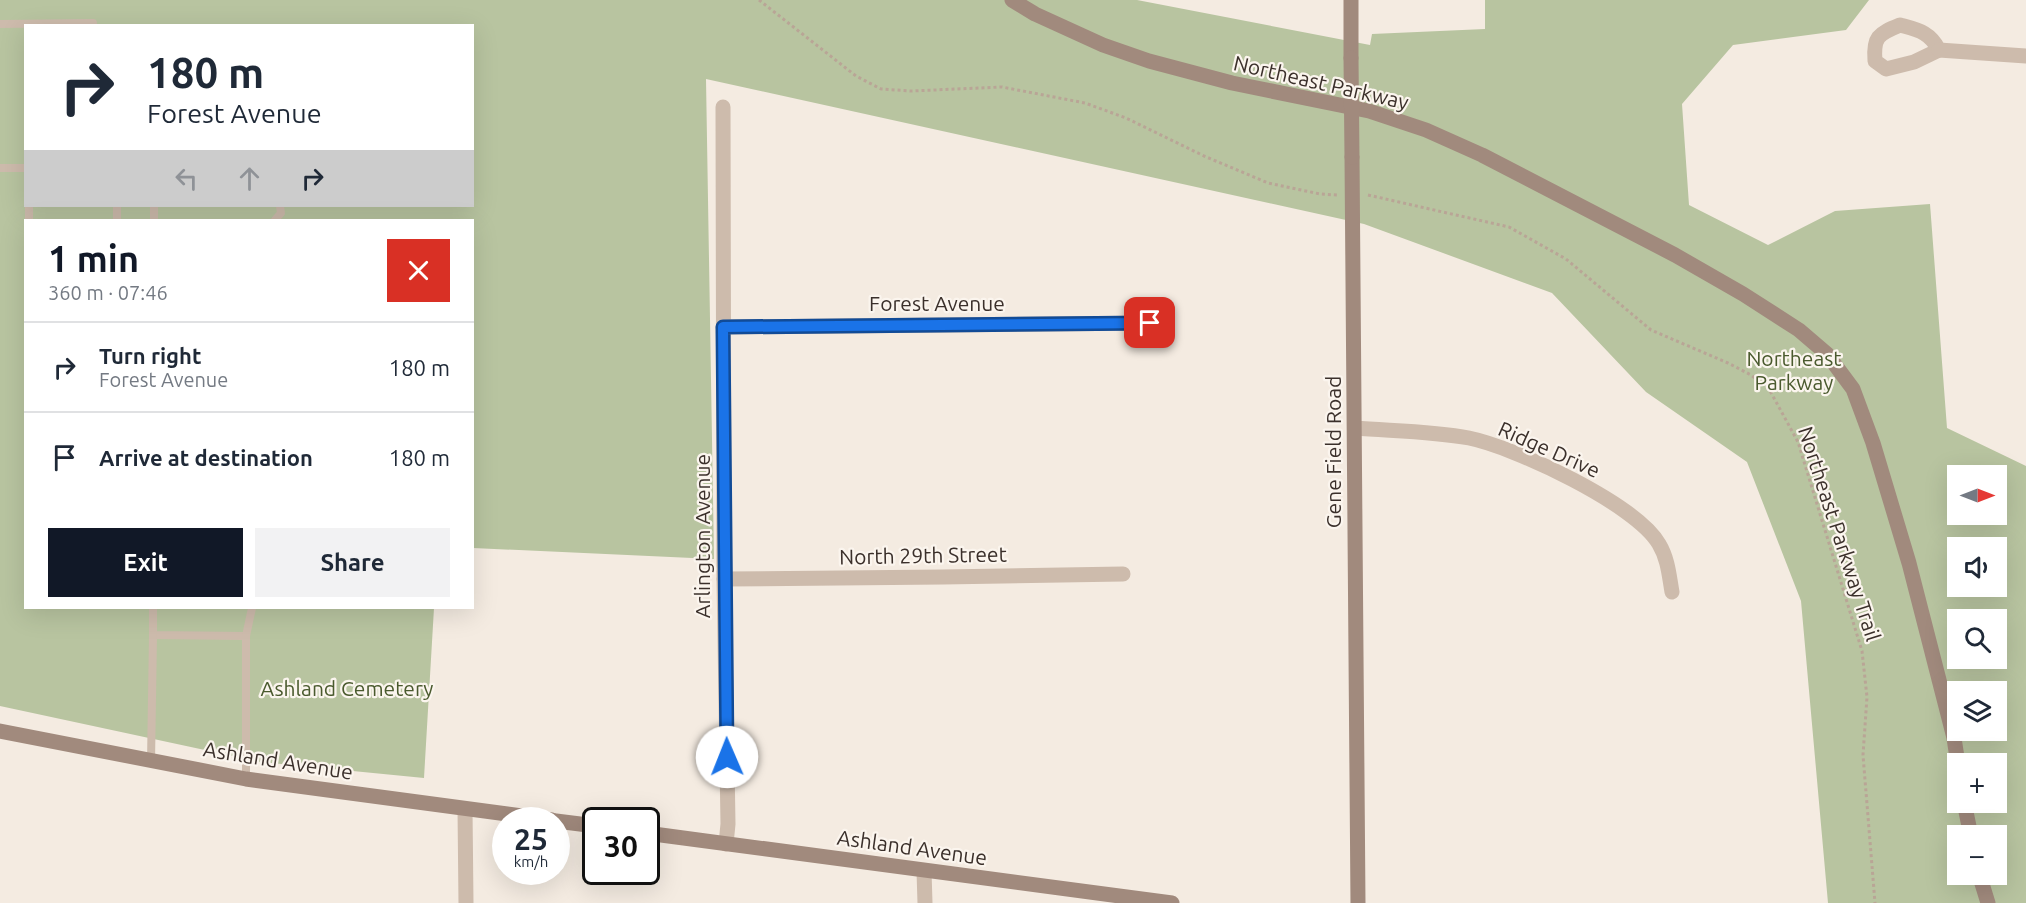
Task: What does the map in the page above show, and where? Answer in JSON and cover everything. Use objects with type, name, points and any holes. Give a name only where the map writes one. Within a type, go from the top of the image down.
[{"type":"street","name":"Northeast Parkway","points":[[1012,0],[1035,14],[1103,45],[1149,61],[1232,83],[1369,111],[1426,130],[1482,154],[1675,255],[1743,294],[1799,330],[1827,354],[1853,389],[1873,443],[1909,564],[1956,753]]},
{"type":"street","name":"Gene Field Road","points":[[1351,0],[1358,903]]},
{"type":"street","points":[[1939,50],[2026,56]]},
{"type":"street","name":"Arlington Avenue","points":[[723,107],[726,844]]},
{"type":"street","name":"Forest Avenue","points":[[723,327],[1150,323]]},
{"type":"street","name":"Ridge Drive","points":[[1355,428],[1470,439],[1506,450],[1561,473],[1618,506],[1641,524],[1658,542],[1667,563],[1672,592]]},
{"type":"street","name":"North 29th Street","points":[[724,579],[1123,574]]},
{"type":"street","name":"Ashland Avenue","points":[[0,731],[246,779],[492,812]]},
{"type":"street","points":[[465,809],[466,903]]},
{"type":"street","name":"Ashland Avenue","points":[[660,835],[1172,903]]},
{"type":"street","points":[[924,871],[925,903]]},
{"type":"street","points":[[1982,885],[1988,903]]},
{"type":"lane","points":[[0,24],[93,23]]},
{"type":"lane","points":[[0,168],[24,168]]},
{"type":"lane","points":[[151,762],[153,609]]},
{"type":"lane","points":[[246,779],[246,636],[252,609]]},
{"type":"lane","points":[[153,635],[246,636]]},
{"type":"path","name":"Northeast Parkway Trail","points":[[759,0],[856,76],[881,89],[911,91],[1002,87],[1085,103],[1126,118],[1204,156],[1268,183],[1320,194],[1373,195],[1509,227],[1566,259],[1651,330],[1728,363],[1751,375],[1769,389],[1798,442],[1862,651],[1867,697],[1863,755],[1875,903]]},
{"type":"green space","name":"Ashland Cemetery","points":[[0,0],[1137,0],[1370,45],[1372,34],[1485,29],[1485,0],[1869,0],[1846,30],[1733,45],[1682,104],[1689,205],[1768,245],[1835,211],[1930,204],[1947,428],[2026,466],[2026,903],[1828,903],[1801,601],[1747,462],[1646,392],[1552,293],[1364,224],[706,79],[714,559],[474,548],[474,219],[24,219],[24,609],[434,609],[424,778],[261,762],[0,706]]},
{"type":"route","points":[[727,757],[723,327],[1150,323]]}]
